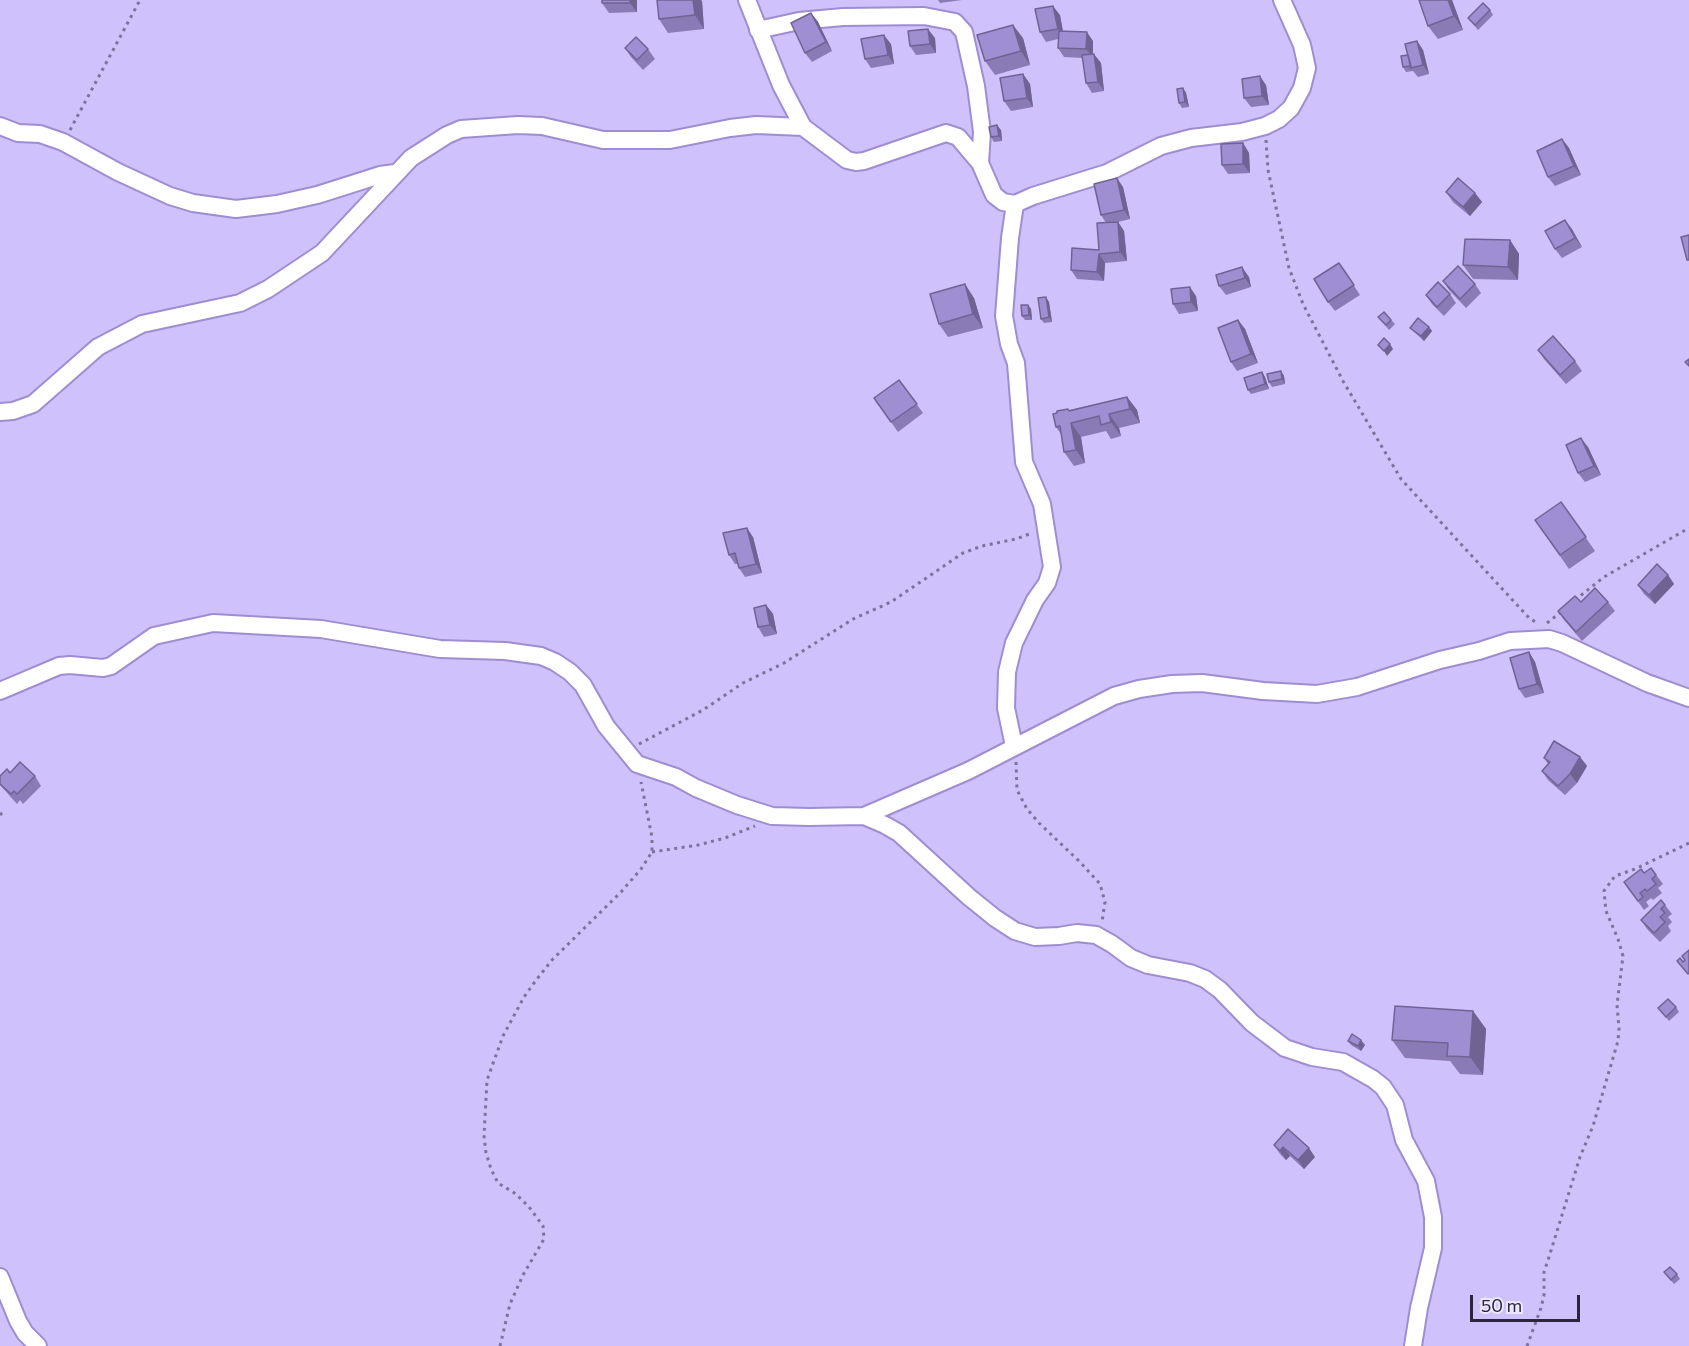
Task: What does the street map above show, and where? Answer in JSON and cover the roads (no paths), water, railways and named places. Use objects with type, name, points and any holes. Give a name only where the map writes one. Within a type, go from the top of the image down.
[{"type":"street","points":[[747,0],[781,85],[803,127],[846,160],[864,161],[946,133],[958,137],[980,163],[994,195],[1004,202],[1016,204],[1033,196],[1107,173],[1161,146],[1191,138],[1242,132],[1280,119],[1291,108],[1302,88],[1307,68],[1302,45],[1282,0]]},
{"type":"street","points":[[758,30],[799,21],[843,17],[924,16],[955,22],[964,32],[976,86],[982,132],[980,163]]},
{"type":"street","points":[[0,412],[13,411],[33,404],[98,347],[142,324],[240,303],[268,290],[322,252],[411,158],[447,135],[461,129],[518,125],[542,126],[559,128],[593,139],[637,140],[681,139],[730,128],[756,125],[803,127]]},
{"type":"street","points":[[0,126],[18,133],[40,134],[63,142],[147,187],[170,196],[193,203],[236,209],[277,204],[317,195],[380,175],[395,173]]},
{"type":"street","points":[[1013,747],[1006,708],[1007,672],[1014,643],[1035,600],[1047,583],[1052,567],[1042,504],[1024,462],[1016,363],[1009,344],[1004,316],[1009,249],[1016,204]]},
{"type":"street","points":[[0,691],[59,666],[103,668],[111,666],[154,636],[202,626],[228,624],[321,629],[440,649],[505,651],[541,656],[570,672],[583,685],[606,726],[637,764],[676,777],[737,805],[772,816],[820,817],[864,816],[968,771],[1114,696],[1139,688],[1202,683],[1263,691],[1317,694],[1357,687],[1440,660],[1510,641],[1549,639],[1647,683],[1689,698]]},
{"type":"street","points":[[864,816],[899,833],[969,897],[994,918],[1015,931],[1035,937],[1077,933],[1096,935],[1113,944],[1131,958],[1148,965],[1190,973],[1205,979],[1220,990],[1252,1023],[1285,1048],[1349,1065],[1373,1079],[1387,1092],[1395,1105],[1404,1140],[1426,1181],[1433,1216],[1433,1248],[1413,1346]]},
{"type":"street","points":[[0,1277],[18,1321],[25,1333],[38,1346]]}]
